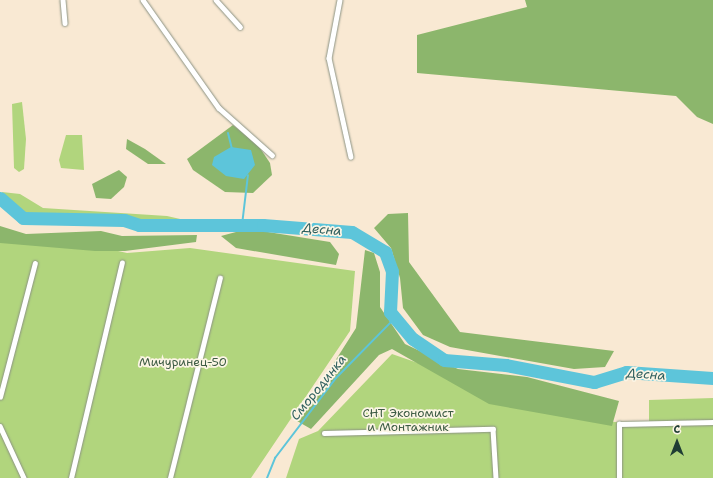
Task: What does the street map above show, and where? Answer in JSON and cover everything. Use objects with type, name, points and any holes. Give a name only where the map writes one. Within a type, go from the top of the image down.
[{"type":"lane","points":[[63,0],[65,23]]},
{"type":"lane","points":[[143,0],[219,108],[272,155]]},
{"type":"lane","points":[[216,0],[240,27]]},
{"type":"lane","points":[[340,0],[329,58],[351,158]]},
{"type":"lane","points":[[0,397],[35,263]]},
{"type":"lane","points":[[71,478],[122,263]]},
{"type":"lane","points":[[170,478],[220,278]]},
{"type":"lane","points":[[619,478],[619,424],[713,422]]},
{"type":"lane","points":[[0,426],[24,478]]},
{"type":"lane","points":[[324,433],[493,429],[496,478]]},
{"type":"green space","points":[[525,0],[713,0],[713,124],[697,117],[676,96],[417,73],[417,35],[527,7]]},
{"type":"green space","points":[[22,102],[26,139],[24,169],[19,172],[14,168],[12,104]]},
{"type":"green space","points":[[233,125],[258,145],[270,163],[272,175],[253,193],[225,192],[193,170],[187,159]]},
{"type":"green space","points":[[66,135],[82,135],[84,170],[61,168],[59,160]]},
{"type":"green space","points":[[127,139],[145,149],[166,164],[148,164],[126,149]]},
{"type":"green space","points":[[119,170],[127,177],[124,187],[111,199],[96,198],[92,184]]},
{"type":"green space","points":[[2,192],[20,194],[43,208],[167,216],[189,221],[193,229],[123,218],[24,216],[6,204]]},
{"type":"green space","points":[[408,213],[409,262],[460,332],[614,351],[605,367],[574,369],[450,347],[423,335],[403,308],[400,278],[391,248],[374,228],[388,214]]},
{"type":"green space","points":[[0,226],[26,234],[101,231],[122,236],[197,235],[196,242],[125,251],[95,251],[0,243]]},
{"type":"green space","points":[[236,232],[268,232],[330,242],[339,254],[336,265],[236,248],[221,236]]},
{"type":"green space","name":"Мичуринец-50","points":[[0,238],[96,246],[127,253],[190,248],[355,271],[350,331],[251,478],[0,478]]},
{"type":"green space","points":[[365,250],[374,253],[380,272],[380,307],[405,344],[458,369],[527,377],[619,401],[612,426],[489,404],[392,349],[379,355],[311,429],[297,421],[356,328]]},
{"type":"green space","name":"СНТ Экономист и Монтажник","points":[[392,354],[573,417],[615,422],[649,421],[649,400],[713,398],[713,478],[286,478],[299,439],[318,431]]},
{"type":"water","points":[[231,147],[251,150],[255,165],[244,179],[226,176],[212,165],[214,157]]},
{"type":"waterway","points":[[228,133],[232,149]]},
{"type":"waterway","points":[[242,225],[248,175]]},
{"type":"waterway","name":"Десна","points":[[0,198],[23,218],[124,220],[139,225],[263,225],[352,232],[385,252],[392,271],[390,312],[413,339],[444,360],[506,365],[594,382],[626,372],[713,378]]},
{"type":"waterway","name":"Смородинка","points":[[267,478],[275,458],[336,378],[395,318]]}]
